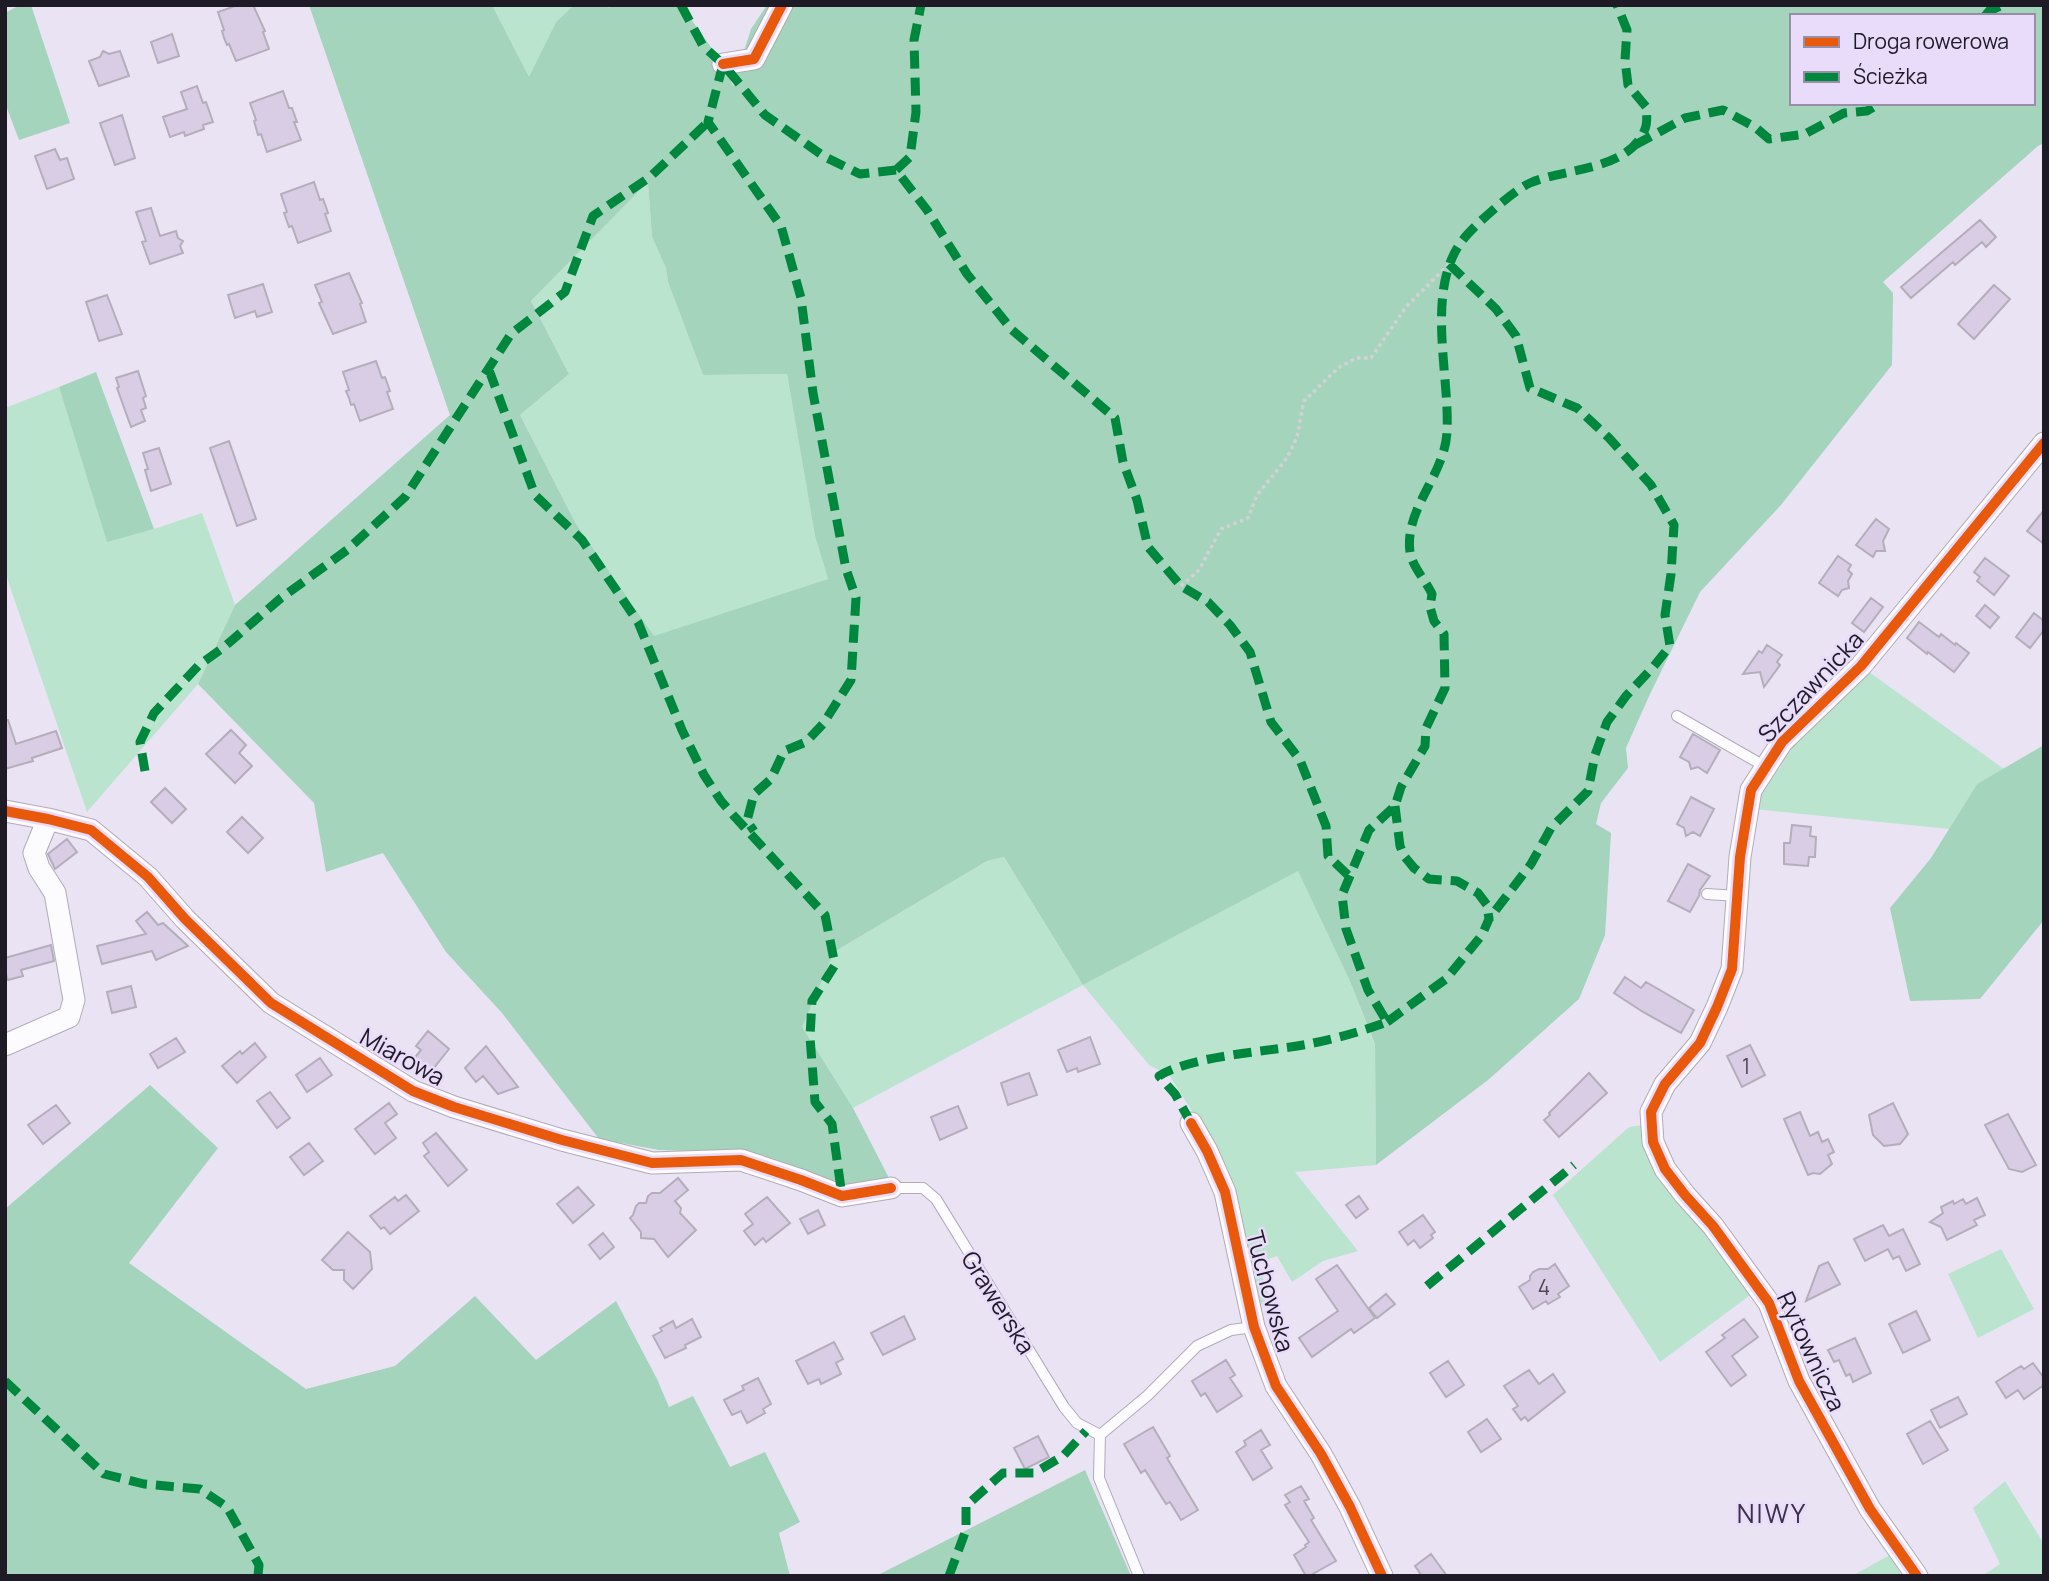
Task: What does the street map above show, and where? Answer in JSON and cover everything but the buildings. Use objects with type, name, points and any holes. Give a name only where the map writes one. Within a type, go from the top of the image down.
[{"type":"street","points":[[723,64],[754,59],[782,5]]},
{"type":"street","name":"Szczawnicka","points":[[1651,1112],[1665,1084],[1700,1043],[1732,969],[1740,858],[1752,790],[1782,742],[1861,666],[2044,443]]},
{"type":"street","name":"Miarowa","points":[[5,811],[48,818],[91,830],[148,877],[185,919],[271,1003],[413,1091],[454,1107],[562,1140],[652,1163],[741,1160],[842,1196],[891,1188]]},
{"type":"street","points":[[5,1045],[69,1017],[74,1000],[55,894],[39,868],[34,853],[48,818]]},
{"type":"street","name":"Rytownicza","points":[[1651,1112],[1653,1142],[1665,1169],[1713,1226],[1769,1303],[1799,1381],[1870,1509],[1917,1576]]},
{"type":"street","name":"Tuchowska","points":[[1191,1123],[1225,1192],[1254,1327],[1276,1386],[1321,1454],[1350,1507],[1382,1576]]},
{"type":"lane","points":[[1677,716],[1766,767]]},
{"type":"lane","points":[[1707,894],[1737,896]]},
{"type":"lane","name":"Grawerska","points":[[891,1188],[923,1188],[936,1199],[1064,1407],[1077,1423],[1100,1435]]},
{"type":"lane","points":[[1139,1576],[1099,1478],[1100,1435],[1147,1396],[1197,1346],[1231,1330],[1254,1327]]},
{"type":"path","points":[[1181,586],[1199,570],[1221,529],[1248,518],[1257,495],[1287,458],[1297,437],[1304,401],[1338,368],[1356,358],[1371,359],[1406,307],[1449,264]]},
{"type":"green space","points":[[20,5],[31,5],[70,123],[19,140],[5,103],[5,13]]},
{"type":"green space","points":[[309,5],[492,5],[529,77],[556,22],[574,5],[607,5],[608,8],[610,5],[681,5],[723,64],[733,86],[751,29],[767,5],[2044,5],[2044,143],[1883,282],[1893,293],[1892,365],[1781,505],[1700,592],[1650,694],[1626,748],[1628,768],[1601,803],[1596,824],[1611,833],[1605,935],[1579,999],[1488,1080],[1376,1165],[1375,1044],[1349,979],[1298,871],[1083,985],[1004,857],[987,861],[834,952],[802,1027],[853,1108],[889,1178],[850,1186],[798,1174],[749,1153],[659,1150],[599,1139],[502,1013],[446,952],[383,853],[326,872],[314,803],[198,684],[235,605],[450,415]],"holes":[[[648,182],[652,237],[666,268],[668,282],[703,375],[787,374],[815,536],[828,579],[654,636],[576,524],[520,415],[569,374],[531,301]]]},
{"type":"green space","points":[[492,5],[574,5],[556,22],[529,78]]},
{"type":"green space","points":[[648,182],[652,237],[666,268],[668,282],[703,375],[787,374],[815,536],[828,579],[654,637],[576,524],[520,415],[569,374],[531,301]]},
{"type":"green space","points":[[96,372],[154,529],[107,542],[59,387]]},
{"type":"green space","points":[[59,387],[107,541],[202,513],[235,605],[198,684],[87,812],[5,572],[5,408]]},
{"type":"green space","points":[[1869,672],[2004,769],[1977,784],[1949,829],[1754,809],[1764,781],[1781,767],[1780,751]]},
{"type":"green space","points":[[2044,745],[2044,920],[1980,999],[1910,1001],[1890,908],[1931,858],[1977,784]]},
{"type":"green space","points":[[1004,857],[1083,985],[853,1108],[801,1027],[834,952],[987,861]]},
{"type":"green space","points":[[1298,870],[1349,979],[1375,1045],[1376,1165],[1295,1172],[1358,1251],[1323,1261],[1292,1282],[1277,1256],[1258,1263],[1269,1297],[1255,1310],[1218,1152],[1169,1075],[1149,1065],[1083,985]]},
{"type":"green space","points":[[150,1085],[218,1148],[129,1263],[306,1389],[395,1366],[475,1296],[536,1360],[616,1301],[669,1407],[693,1396],[730,1467],[765,1452],[800,1522],[779,1533],[790,1576],[5,1576],[5,1209]]},
{"type":"green space","points":[[1643,1125],[1648,1156],[1672,1195],[1696,1219],[1753,1293],[1660,1362],[1553,1195],[1629,1127]]},
{"type":"green space","points":[[2001,1249],[2034,1309],[1978,1338],[1948,1274]]},
{"type":"green space","points":[[1085,1470],[1131,1576],[876,1576]]},
{"type":"green space","points":[[2005,1481],[2044,1544],[2044,1576],[1982,1576],[2000,1564],[1973,1508]]},
{"type":"green space","points":[[1890,1555],[1902,1576],[1852,1576]]},
{"type":"marked path","points":[[681,5],[703,46],[723,64],[765,115],[825,157],[860,174],[896,170],[927,210],[967,274],[1012,330],[1115,418],[1123,462],[1137,500],[1148,547],[1181,586],[1208,602],[1250,652],[1271,722],[1300,760],[1326,826],[1328,856],[1349,876]]},
{"type":"marked path","points":[[896,170],[910,157],[916,112],[914,40],[921,5]]},
{"type":"marked path","points":[[1191,1123],[1175,1094],[1159,1076],[1208,1059],[1314,1043],[1387,1022],[1368,990],[1346,929],[1342,895],[1369,830],[1395,806],[1401,787],[1425,746],[1426,728],[1445,688],[1444,634],[1434,621],[1430,607],[1432,594],[1416,568],[1410,552],[1413,521],[1445,448],[1447,409],[1442,334],[1444,284],[1451,261],[1467,234],[1514,193],[1544,178],[1611,161],[1637,143],[1646,127],[1647,108],[1628,85],[1625,60],[1627,30],[1617,5]]},
{"type":"marked path","points":[[1987,14],[2003,5]]},
{"type":"marked path","points":[[723,64],[708,122],[781,226],[801,298],[813,393],[846,569],[856,598],[851,680],[823,724],[806,742],[784,751],[771,779],[754,794],[747,821],[754,831]]},
{"type":"marked path","points":[[1635,145],[1685,118],[1723,110],[1755,127],[1769,139],[1805,134],[1844,113],[1867,111],[1877,105]]},
{"type":"marked path","points":[[145,771],[140,742],[154,713],[199,665],[281,598],[347,550],[405,497],[511,334],[565,292],[593,216],[650,177],[708,122]]},
{"type":"marked path","points":[[1449,264],[1496,309],[1516,336],[1530,388],[1577,408],[1609,438],[1651,485],[1674,525],[1665,615],[1670,646],[1607,722],[1595,755],[1588,791],[1551,828],[1531,864],[1489,919]]},
{"type":"marked path","points":[[489,370],[535,495],[582,540],[638,622],[682,730],[704,775],[721,801],[825,915],[835,965],[812,1001],[810,1037],[815,1102],[832,1124],[842,1196]]},
{"type":"marked path","points":[[1387,1022],[1446,979],[1482,935],[1489,919],[1487,905],[1478,893],[1457,881],[1429,879],[1404,856],[1400,846],[1395,806]]},
{"type":"marked path","points":[[1427,1286],[1574,1165]]},
{"type":"marked path","points":[[5,1381],[104,1474],[144,1484],[200,1489],[227,1507],[259,1565],[258,1576]]},
{"type":"marked path","points":[[949,1576],[966,1530],[966,1506],[1003,1473],[1034,1473],[1063,1456],[1086,1431]]},
{"type":"cycle path","points":[[723,64],[754,59],[782,5]]},
{"type":"cycle path","points":[[1917,1576],[1870,1509],[1799,1381],[1769,1303],[1713,1226],[1665,1169],[1653,1142],[1651,1112],[1665,1084],[1700,1043],[1732,969],[1740,857],[1751,790],[1782,742],[1861,666],[2044,443]]},
{"type":"cycle path","points":[[5,811],[91,830],[148,877],[185,919],[271,1003],[413,1091],[454,1107],[562,1140],[652,1163],[741,1160],[842,1196],[891,1188]]},
{"type":"cycle path","points":[[1191,1123],[1225,1192],[1254,1327],[1276,1386],[1321,1454],[1350,1507],[1382,1576]]},
{"type":"district","name":"NIWY","points":[[1772,1513]]}]
